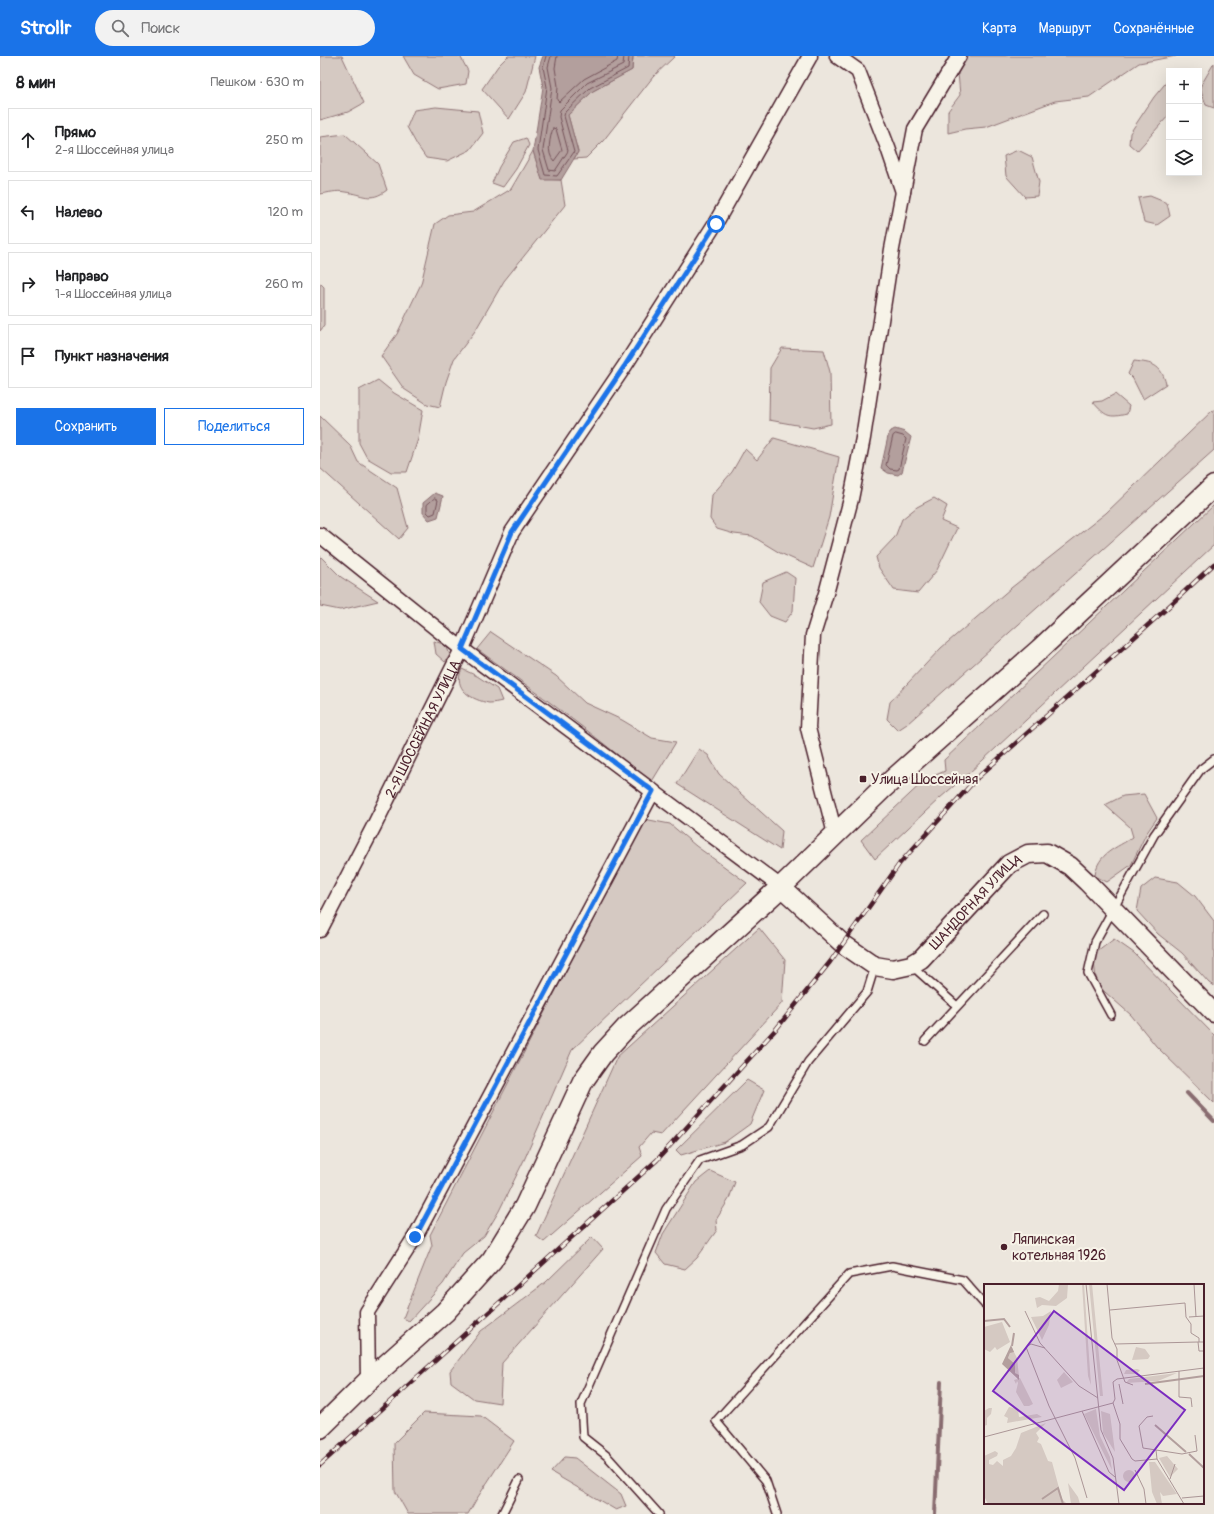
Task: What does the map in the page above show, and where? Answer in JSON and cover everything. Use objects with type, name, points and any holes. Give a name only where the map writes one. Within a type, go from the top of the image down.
[{"type":"main road","points":[[320,1428],[368,1381],[445,1312],[492,1260],[525,1206],[583,1080],[603,1053],[626,1028],[781,887],[907,766],[1040,649],[1214,486]]},
{"type":"street","name":"2-Я ШОССЕЙНАЯ УЛИЦА","points":[[320,930],[374,826],[462,649],[512,532],[624,367],[716,224],[810,56]]},
{"type":"street","points":[[837,56],[858,72],[888,148],[903,192]]},
{"type":"street","points":[[835,834],[808,728],[814,635],[851,499],[915,128],[959,56]]},
{"type":"street","points":[[320,535],[462,649],[781,887]]},
{"type":"street","points":[[368,1381],[367,1312],[415,1237],[653,791]]},
{"type":"street","name":"ШАНДОРНАЯ УЛИЦА","points":[[781,887],[843,944],[875,966],[893,969],[911,965],[921,959],[1009,864],[1028,854],[1047,853],[1070,866],[1114,909],[1214,1013]]},
{"type":"lane","points":[[1111,1015],[1088,973],[1096,942],[1154,835],[1201,769],[1214,759]]},
{"type":"lane","points":[[925,1041],[1043,914]]},
{"type":"lane","points":[[911,965],[957,1006]]},
{"type":"lane","points":[[659,1514],[607,1456],[583,1437],[580,1404],[666,1210],[700,1160],[742,1145],[770,1127],[808,1062],[867,992],[875,966]]},
{"type":"lane","points":[[777,1514],[766,1481],[716,1421],[849,1274],[892,1266],[963,1280],[984,1304]]},
{"type":"lane","points":[[502,1514],[519,1480]]},
{"type":"shaded area","points":[[320,56],[342,56],[364,103],[348,112],[320,120]]},
{"type":"shaded area","points":[[403,56],[460,56],[468,71],[466,84],[438,89],[414,75]]},
{"type":"shaded area","points":[[508,56],[535,56],[526,92],[509,119],[482,89],[498,66]]},
{"type":"shaded area","points":[[633,56],[675,56],[653,77],[603,141],[586,158],[574,159],[578,152],[568,115],[593,91],[632,70]]},
{"type":"shaded area","points":[[967,56],[1176,56],[1139,63],[1089,97],[1055,101],[986,127],[965,129],[948,133],[948,111],[960,95],[958,73]]},
{"type":"shaded area","points":[[1214,63],[1214,108],[1206,105],[1202,93],[1202,84]]},
{"type":"shaded area","points":[[1166,83],[1166,118],[1137,151],[1129,144],[1130,133],[1154,97]]},
{"type":"shaded area","points":[[436,107],[478,111],[483,133],[470,150],[447,161],[426,158],[407,127],[414,110]]},
{"type":"shaded area","points":[[345,134],[378,164],[387,190],[381,194],[371,197],[342,191],[320,194],[320,137]]},
{"type":"shaded area","points":[[526,138],[529,145],[516,169],[503,187],[492,183],[499,167],[514,142]]},
{"type":"shaded area","points":[[1018,150],[1032,157],[1039,182],[1037,196],[1025,197],[1006,176],[1004,156]]},
{"type":"shaded area","points":[[533,151],[542,179],[561,180],[565,205],[504,281],[475,331],[454,359],[446,382],[440,407],[427,404],[404,389],[381,356],[397,334],[421,284],[435,224],[448,215],[473,212],[511,189]]},
{"type":"shaded area","points":[[1150,196],[1167,203],[1170,216],[1157,225],[1144,222],[1138,198]]},
{"type":"shaded area","points":[[320,283],[324,287],[324,326],[320,331]]},
{"type":"shaded area","points":[[782,348],[824,350],[830,372],[831,424],[813,428],[769,420],[770,368]]},
{"type":"shaded area","points":[[1134,361],[1151,364],[1158,368],[1164,377],[1166,384],[1143,399],[1133,379],[1128,374]]},
{"type":"shaded area","points":[[378,380],[394,393],[423,410],[418,439],[407,472],[391,472],[367,458],[359,443],[359,390]]},
{"type":"shaded area","points":[[1115,394],[1129,406],[1127,414],[1116,416],[1108,415],[1101,411],[1093,402],[1102,401]]},
{"type":"shaded area","points":[[1214,409],[1214,450],[907,724],[898,730],[887,719],[890,702],[941,648],[1011,588],[1106,513]]},
{"type":"shaded area","points":[[320,416],[350,445],[358,462],[397,488],[408,528],[399,539],[320,468]]},
{"type":"shaded area","points":[[774,438],[839,457],[829,517],[813,568],[780,553],[752,536],[734,534],[717,529],[710,519],[712,495],[732,472],[745,449],[757,460]]},
{"type":"shaded area","points":[[934,498],[947,506],[941,521],[957,528],[937,570],[918,593],[894,590],[879,568],[876,557],[895,537],[902,519],[917,507]]},
{"type":"shaded area","points":[[1214,505],[1214,545],[875,859],[861,840],[926,779],[945,771],[944,760]]},
{"type":"shaded area","points":[[320,556],[341,577],[378,601],[340,610],[320,606]]},
{"type":"shaded area","points":[[786,572],[795,578],[793,611],[785,622],[770,616],[759,602],[763,582]]},
{"type":"shaded area","points":[[491,632],[556,676],[585,703],[622,720],[652,738],[676,742],[651,783],[587,730],[477,649]]},
{"type":"shaded area","points":[[434,641],[446,645],[450,655],[445,662],[436,654]]},
{"type":"shaded area","points":[[462,669],[477,676],[497,689],[502,701],[489,703],[476,699],[465,692],[460,682]]},
{"type":"shaded area","points":[[699,749],[708,755],[719,774],[782,831],[780,850],[677,784]]},
{"type":"shaded area","points":[[1144,794],[1157,818],[1146,834],[1131,865],[1107,882],[1095,876],[1097,868],[1104,856],[1114,848],[1133,837],[1130,827],[1105,805],[1123,796]]},
{"type":"shaded area","points":[[644,819],[670,824],[696,846],[747,883],[572,1050],[525,1158],[499,1211],[484,1236],[463,1253],[443,1284],[409,1321],[403,1318],[432,1245],[430,1235]]},
{"type":"shaded area","points":[[1155,878],[1178,882],[1195,896],[1214,921],[1214,986],[1209,983],[1182,953],[1158,934],[1137,911],[1141,889]]},
{"type":"shaded area","points":[[759,928],[785,960],[782,1003],[661,1135],[651,1133],[639,1147],[642,1156],[544,1242],[536,1236],[617,1057]]},
{"type":"shaded area","points":[[1114,939],[1134,953],[1214,1035],[1214,1103],[1156,1046],[1131,1015],[1097,985],[1093,955]]},
{"type":"shaded area","points":[[747,1080],[764,1090],[750,1124],[725,1142],[681,1155],[676,1150]]},
{"type":"shaded area","points":[[710,1171],[735,1182],[729,1199],[716,1220],[717,1230],[697,1258],[685,1269],[665,1264],[656,1253],[663,1234],[696,1182]]},
{"type":"shaded area","points":[[592,1237],[603,1249],[502,1363],[500,1403],[474,1399],[451,1382],[450,1371],[481,1331],[546,1282]]},
{"type":"shaded area","points":[[424,1413],[481,1416],[514,1441],[468,1514],[408,1514],[395,1491],[394,1443]]},
{"type":"shaded area","points":[[565,1457],[575,1458],[621,1494],[626,1506],[616,1510],[551,1472]]},
{"type":"water","points":[[543,56],[633,56],[632,70],[593,91],[568,115],[578,152],[561,180],[542,180],[533,151],[543,87],[539,67]]},
{"type":"water","points":[[895,429],[905,432],[911,437],[902,472],[898,475],[888,473],[881,468],[889,432]]},
{"type":"water","points":[[435,493],[443,496],[438,517],[429,520],[423,513],[423,503]]},
{"type":"waterway","points":[[1187,1093],[1214,1121]]},
{"type":"waterway","points":[[935,1514],[941,1382]]},
{"type":"railway","points":[[320,1465],[657,1160],[777,1028],[830,962],[900,863],[977,778],[1166,609],[1214,564]]},
{"type":"place","name":"Улица Шоссейная","points":[[863,779]]},
{"type":"place","name":"Ляпинская котельная 1926","points":[[1004,1247]]},
{"type":"route","points":[[415,1237],[653,791],[462,649],[512,532],[624,367],[716,224]]}]
